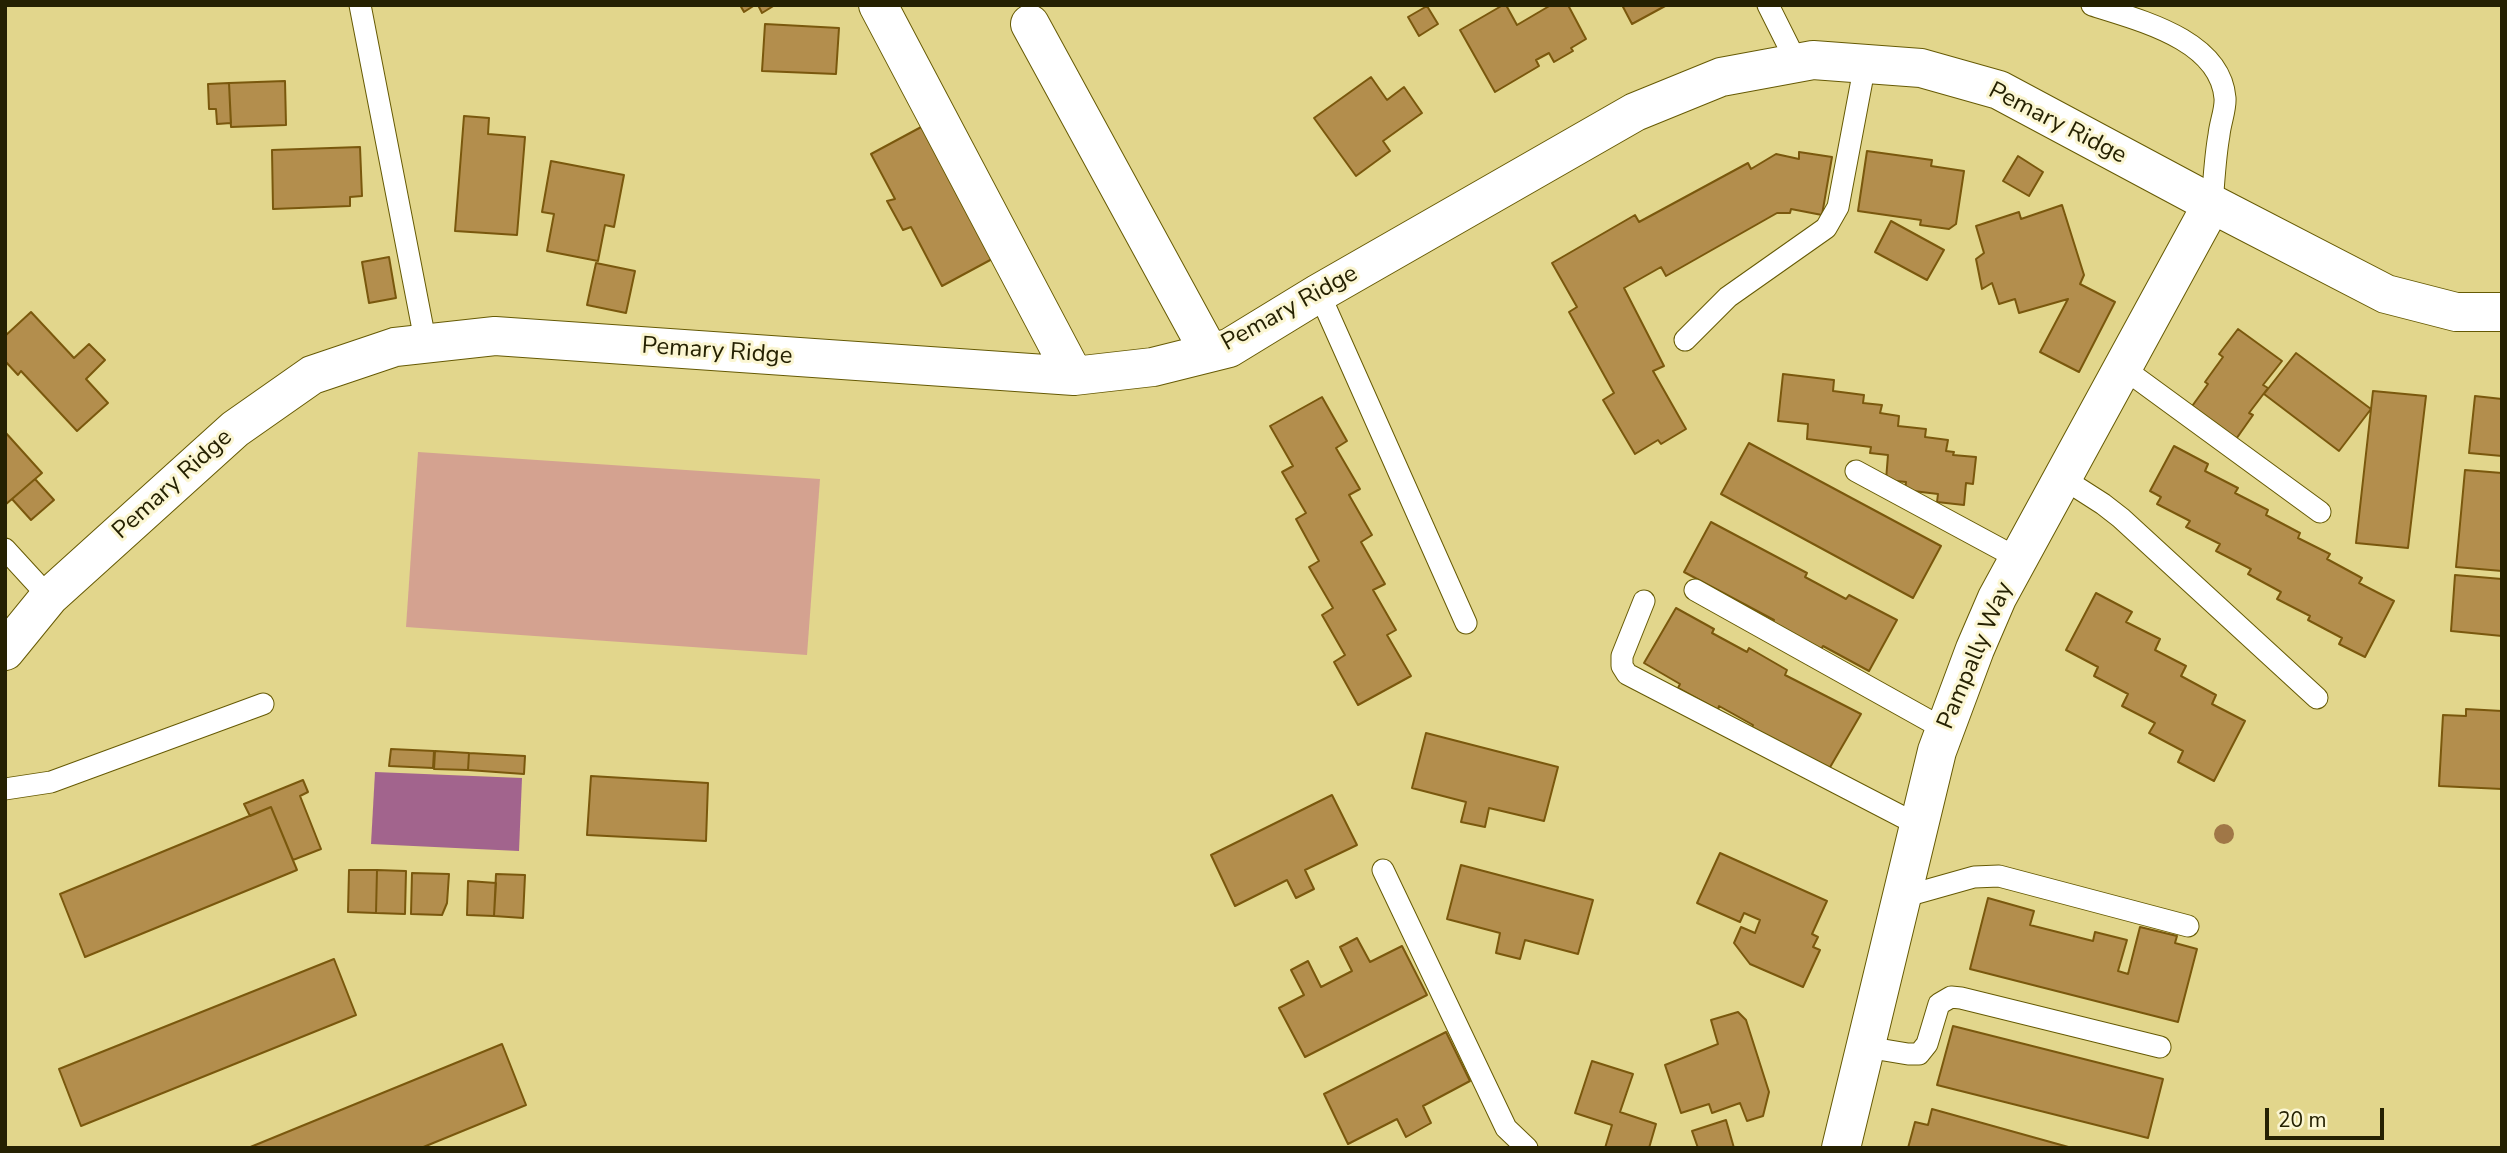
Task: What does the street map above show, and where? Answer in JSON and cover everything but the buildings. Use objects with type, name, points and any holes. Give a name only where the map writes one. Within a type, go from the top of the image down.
[{"type":"street","points":[[878,5],[1074,376]]},
{"type":"street","points":[[1030,24],[1209,352]]},
{"type":"street","name":"Pemary Ridge","points":[[5,651],[48,597],[235,429],[312,375],[396,347],[495,336],[1074,376],[1153,367],[1229,348],[1319,293],[1634,112],[1721,77],[1813,60],[1921,68],[1999,90],[2386,294],[2456,312],[2502,312]]},
{"type":"street","name":"Pampally Way","points":[[1841,1148],[1944,729],[1975,649],[1997,598],[2212,204]]},
{"type":"lane","points":[[360,5],[426,345]]},
{"type":"lane","points":[[1768,5],[1797,63]]},
{"type":"lane","points":[[2092,5],[2180,37],[2199,52],[2218,73],[2225,99],[2218,136],[2212,204]]},
{"type":"lane","points":[[1685,340],[1728,297],[1826,228],[1838,207],[1864,64]]},
{"type":"lane","points":[[1319,293],[1466,623]]},
{"type":"lane","points":[[2123,368],[2320,512]]},
{"type":"lane","points":[[1856,471],[2019,559]]},
{"type":"lane","points":[[2064,479],[2097,499],[2121,518],[2317,698]]},
{"type":"lane","points":[[5,549],[48,597]]},
{"type":"lane","points":[[1695,590],[1944,729]]},
{"type":"lane","points":[[1644,601],[1622,656],[1622,666],[1627,674],[1920,826]]},
{"type":"lane","points":[[5,789],[51,782],[263,704]]},
{"type":"lane","points":[[1383,870],[1506,1128],[1527,1148]]},
{"type":"lane","points":[[1903,897],[1974,877],[1999,876],[2188,926]]},
{"type":"lane","points":[[1866,1047],[1919,1054],[1927,1044],[1939,1004],[1951,997],[2160,1047]]},
{"type":"shaded area","points":[[418,452],[820,479],[807,655],[406,627]]},
{"type":"shaded area","points":[[375,772],[522,778],[519,851],[371,844]]}]
